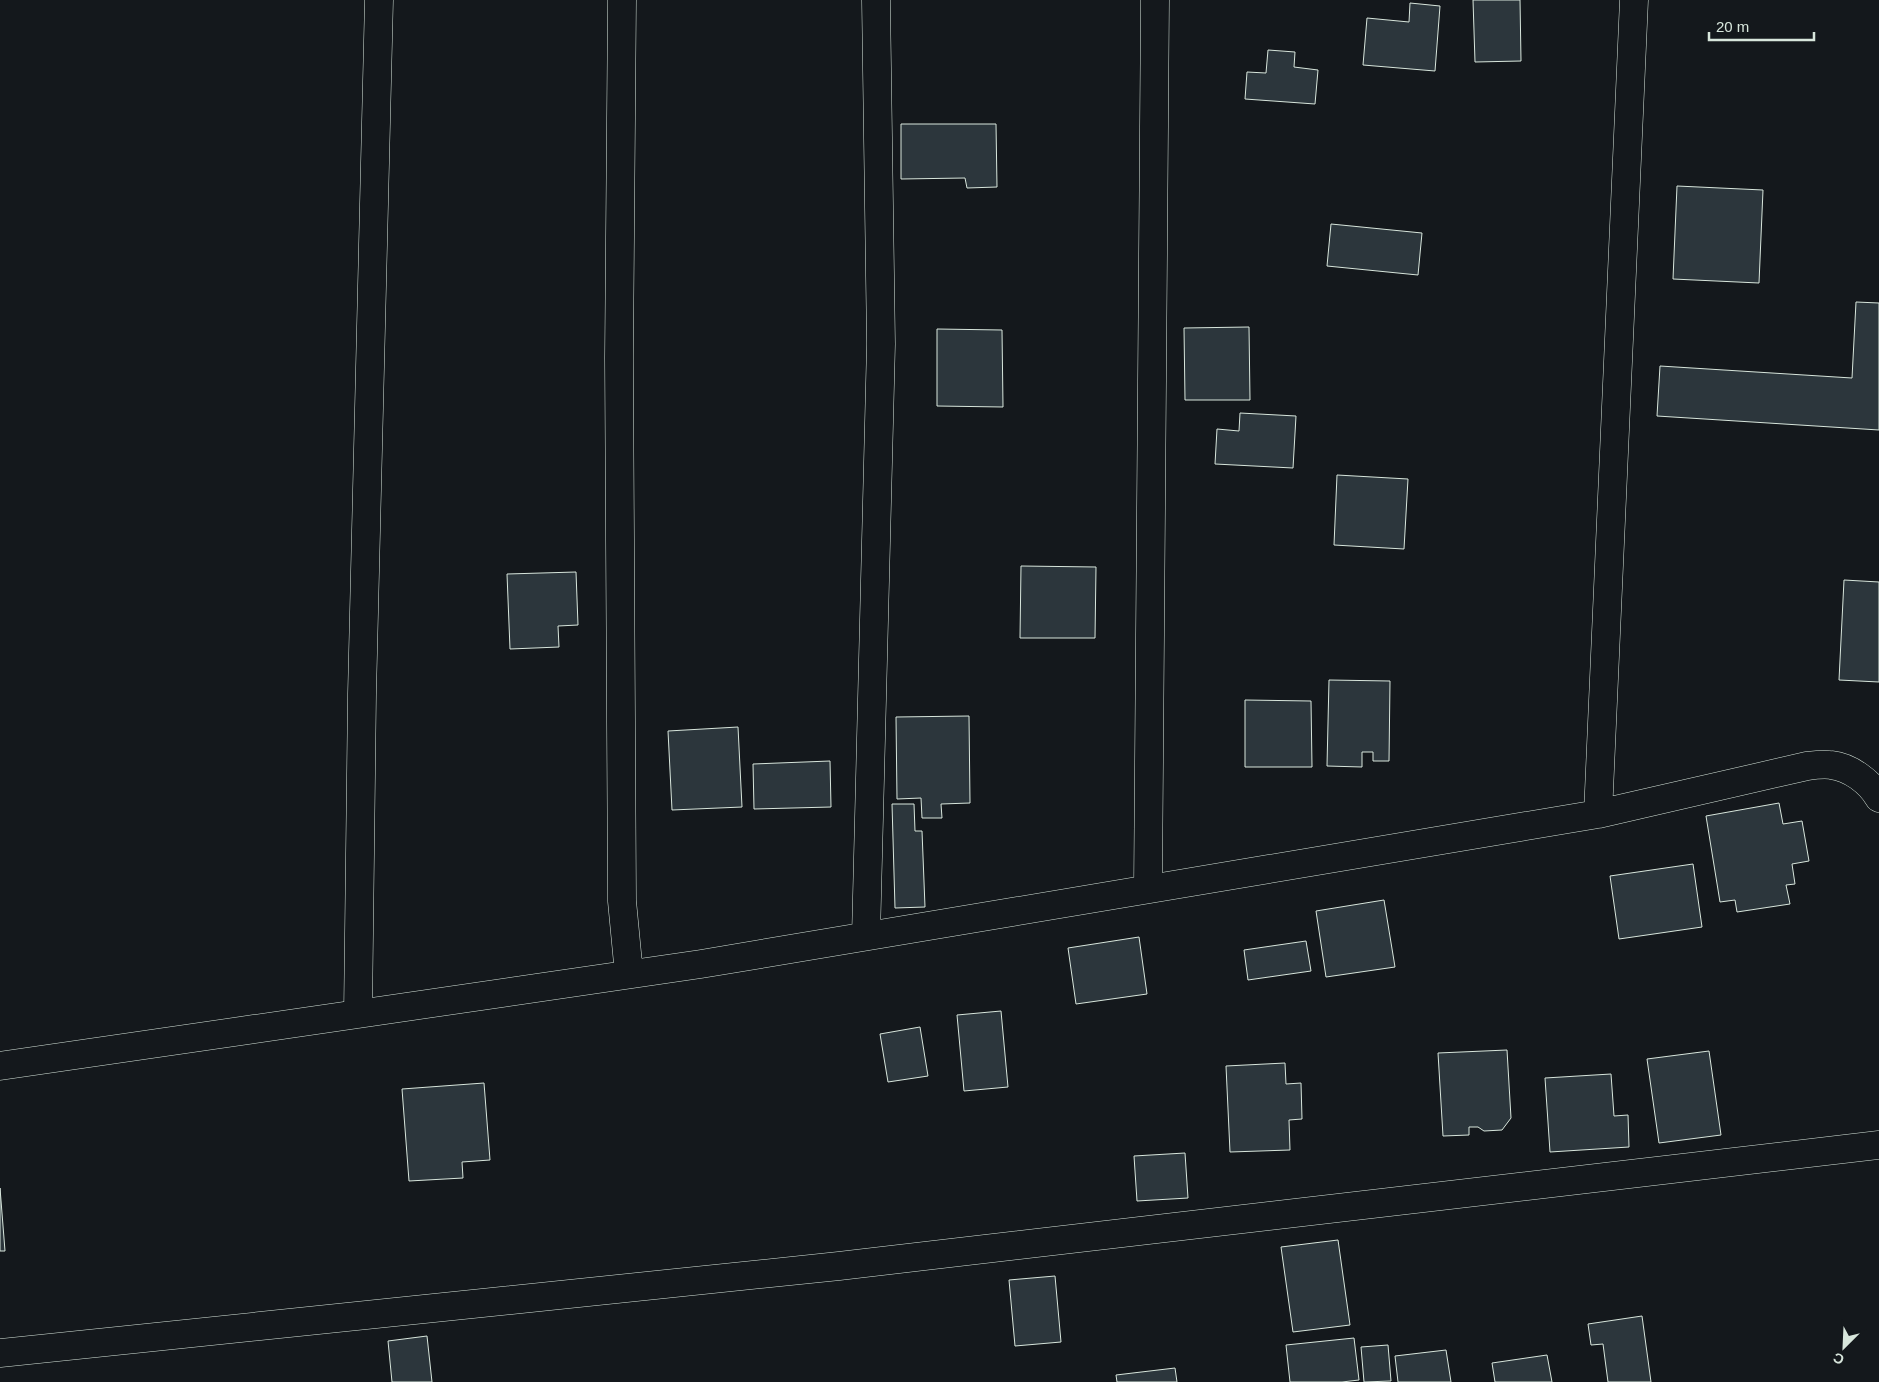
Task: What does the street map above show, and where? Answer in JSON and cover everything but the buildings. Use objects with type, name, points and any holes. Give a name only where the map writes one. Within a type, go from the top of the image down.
[{"type":"street","points":[[358,1014],[362,694],[379,0]]},
{"type":"street","points":[[622,0],[619,358],[622,891],[629,974]]},
{"type":"street","points":[[866,936],[881,344],[876,0]]},
{"type":"street","points":[[1148,888],[1155,0]]},
{"type":"street","points":[[1598,814],[1634,0]]},
{"type":"street","points":[[0,1066],[629,974],[866,936],[1598,814],[1807,766],[1832,765],[1849,772],[1863,779],[1879,798]]},
{"type":"street","points":[[0,1353],[839,1266],[1879,1145]]}]
